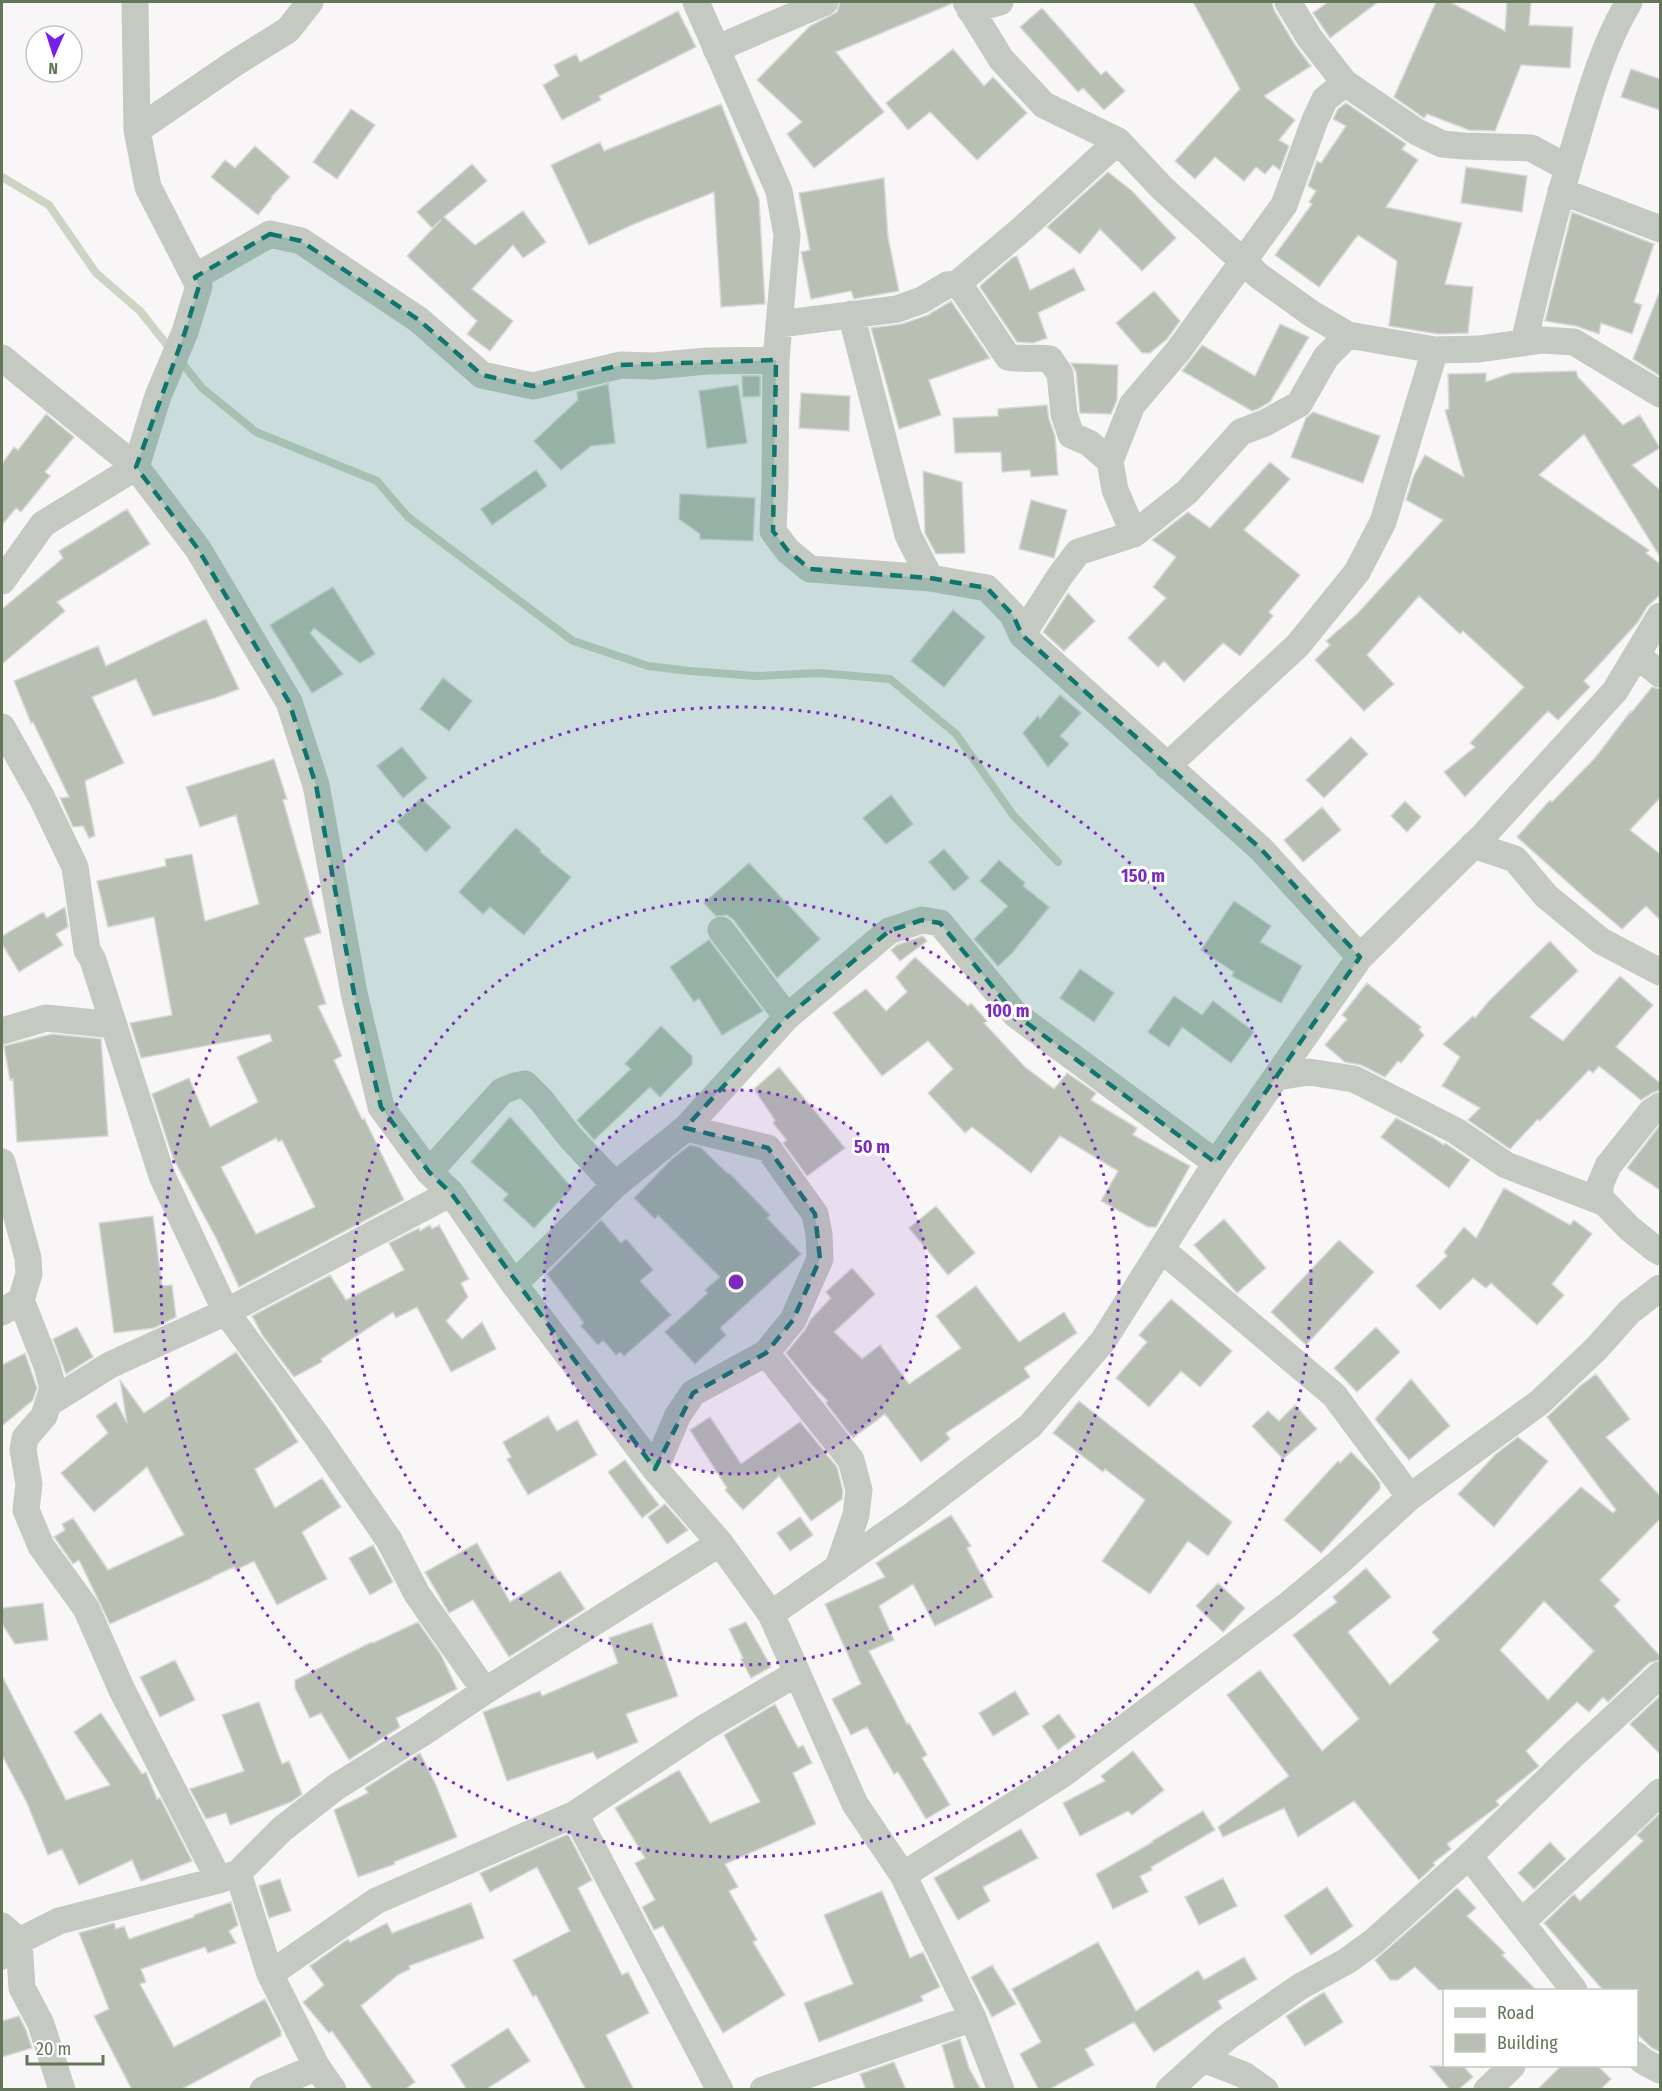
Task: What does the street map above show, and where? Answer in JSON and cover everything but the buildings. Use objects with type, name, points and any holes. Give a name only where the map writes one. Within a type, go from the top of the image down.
[{"type":"street","points":[[2,580],[43,524],[136,467],[158,396],[185,332],[199,286],[148,187],[137,130],[135,2]]},
{"type":"street","points":[[137,130],[288,30],[310,2]]},
{"type":"street","points":[[696,2],[779,191],[787,235],[776,360],[776,484],[773,531],[788,551],[810,569],[930,578],[987,588],[1013,615],[1022,635],[1261,849],[1360,957]]},
{"type":"street","points":[[716,49],[825,2]]},
{"type":"street","points":[[1000,2],[968,6],[1001,59],[1044,105],[1118,141],[1162,188],[1243,263],[1312,314],[1348,335],[1435,350],[1479,349],[1542,340],[1574,342],[1660,394]]},
{"type":"street","points":[[1288,2],[1309,37],[1345,83],[1417,132],[1442,144],[1532,148],[1564,179],[1660,229]]},
{"type":"street","points":[[1524,343],[1550,231],[1592,88],[1619,19],[1629,2]]},
{"type":"street","points":[[1134,534],[1115,490],[1110,461],[1132,405],[1178,351],[1284,205],[1315,120],[1326,99],[1345,83]]},
{"type":"street","points":[[779,324],[897,309],[922,300],[947,285],[957,284],[1022,229],[1118,141]]},
{"type":"street","points":[[195,277],[270,234],[301,241],[419,320],[482,375],[533,386],[621,365],[653,366],[707,361],[776,360]]},
{"type":"street","points":[[957,284],[1008,357],[1022,360],[1036,357],[1050,359],[1060,374],[1064,414],[1071,435],[1089,443],[1110,461]]},
{"type":"street","points":[[851,314],[908,536],[930,578]]},
{"type":"street","points":[[1022,635],[1078,552],[1134,534],[1187,492],[1241,432],[1265,423],[1299,404],[1326,357],[1348,335]]},
{"type":"street","points":[[1167,766],[1298,645],[1357,572],[1383,522],[1435,350]]},
{"type":"street","points":[[2,358],[136,467],[198,549],[289,702],[316,785],[354,993],[381,1107],[429,1172],[451,1193],[514,1284],[655,1469],[720,1543],[771,1614],[855,1804],[903,1875],[973,2018],[1001,2090]]},
{"type":"street","points":[[771,1614],[913,1515],[1030,1426],[1103,1341],[1216,1163],[1360,957],[1473,845],[1615,691],[1660,616]]},
{"type":"street","points":[[1638,656],[1660,674]]},
{"type":"street","points":[[2,727],[42,798],[75,867],[87,950],[93,960],[162,1176],[226,1312],[389,1540],[417,1594],[485,1691]]},
{"type":"street","points":[[1473,845],[1515,859],[1546,896],[1601,941],[1660,972]]},
{"type":"street","points":[[514,1284],[615,1185],[686,1128],[787,1017],[888,932],[922,920],[940,923],[1016,1015],[1216,1163]]},
{"type":"street","points":[[721,930],[787,1017]]},
{"type":"street","points":[[4,1029],[46,1018],[114,1025]]},
{"type":"street","points":[[1277,1077],[1309,1072],[1354,1079],[1456,1131],[1506,1165],[1605,1203],[1629,1228],[1660,1252]]},
{"type":"street","points":[[429,1172],[502,1091],[525,1084],[615,1185]]},
{"type":"street","points":[[1600,1201],[1600,1185],[1608,1166],[1651,1112],[1660,1106]]},
{"type":"street","points":[[655,1469],[678,1415],[693,1393],[766,1353],[793,1320],[820,1259],[815,1214],[768,1148],[686,1128]]},
{"type":"street","points":[[2,1162],[28,1258],[29,1274],[11,1306],[47,1366],[53,1388],[44,1416],[25,1438],[23,1450],[29,1484],[26,1510],[41,1546],[86,1608],[121,1688],[228,1876],[270,1974],[317,2067],[333,2090]]},
{"type":"street","points":[[49,1403],[110,1365],[226,1312],[451,1193]]},
{"type":"street","points":[[1161,1249],[1334,1395],[1410,1497]]},
{"type":"street","points":[[903,1875],[1063,1774],[1289,1604],[1410,1497],[1539,1402],[1596,1349],[1629,1312],[1660,1288]]},
{"type":"street","points":[[766,1353],[851,1460],[859,1490],[856,1515],[838,1567]]},
{"type":"street","points":[[62,2090],[41,2024],[22,1988],[7,1941],[59,1921],[228,1876],[282,1829],[336,1787],[720,1543]]},
{"type":"street","points":[[270,1974],[376,1901],[575,1814],[704,1728],[797,1673]]},
{"type":"street","points":[[1169,2090],[1226,2038],[1301,1986],[1365,1949],[1469,1856],[1571,1757],[1660,1676]]},
{"type":"street","points":[[1522,1922],[1660,1792]]},
{"type":"street","points":[[575,1814],[720,2090]]},
{"type":"street","points":[[1469,1856],[1573,1989]]},
{"type":"street","points":[[763,2090],[973,2018]]},
{"type":"street","points":[[1638,2057],[1660,2070]]},
{"type":"street","points":[[1203,2059],[1244,2075],[1265,2090]]},
{"type":"street","points":[[263,2090],[317,2067]]},
{"type":"street","points":[[1487,2090],[1511,2067]]},
{"type":"highlighted area","points":[[270,234],[301,241],[419,320],[482,375],[533,386],[621,365],[776,360],[773,531],[788,551],[810,569],[930,578],[987,588],[1013,615],[1022,635],[1261,849],[1360,957],[1216,1163],[1016,1015],[940,923],[922,920],[889,931],[787,1017],[685,1128],[768,1148],[815,1214],[820,1259],[793,1320],[766,1353],[693,1393],[655,1469],[451,1193],[429,1172],[381,1107],[354,993],[316,785],[289,702],[198,549],[136,467],[185,332],[199,286],[195,277]]},
{"type":"waterway","points":[[2,177],[49,205],[96,273],[140,311],[171,350]]},
{"type":"waterway","points":[[179,359],[202,388],[256,432],[377,481],[408,517],[573,641],[648,666],[757,676],[819,673],[890,679],[956,734],[1013,815],[1058,862]]}]
